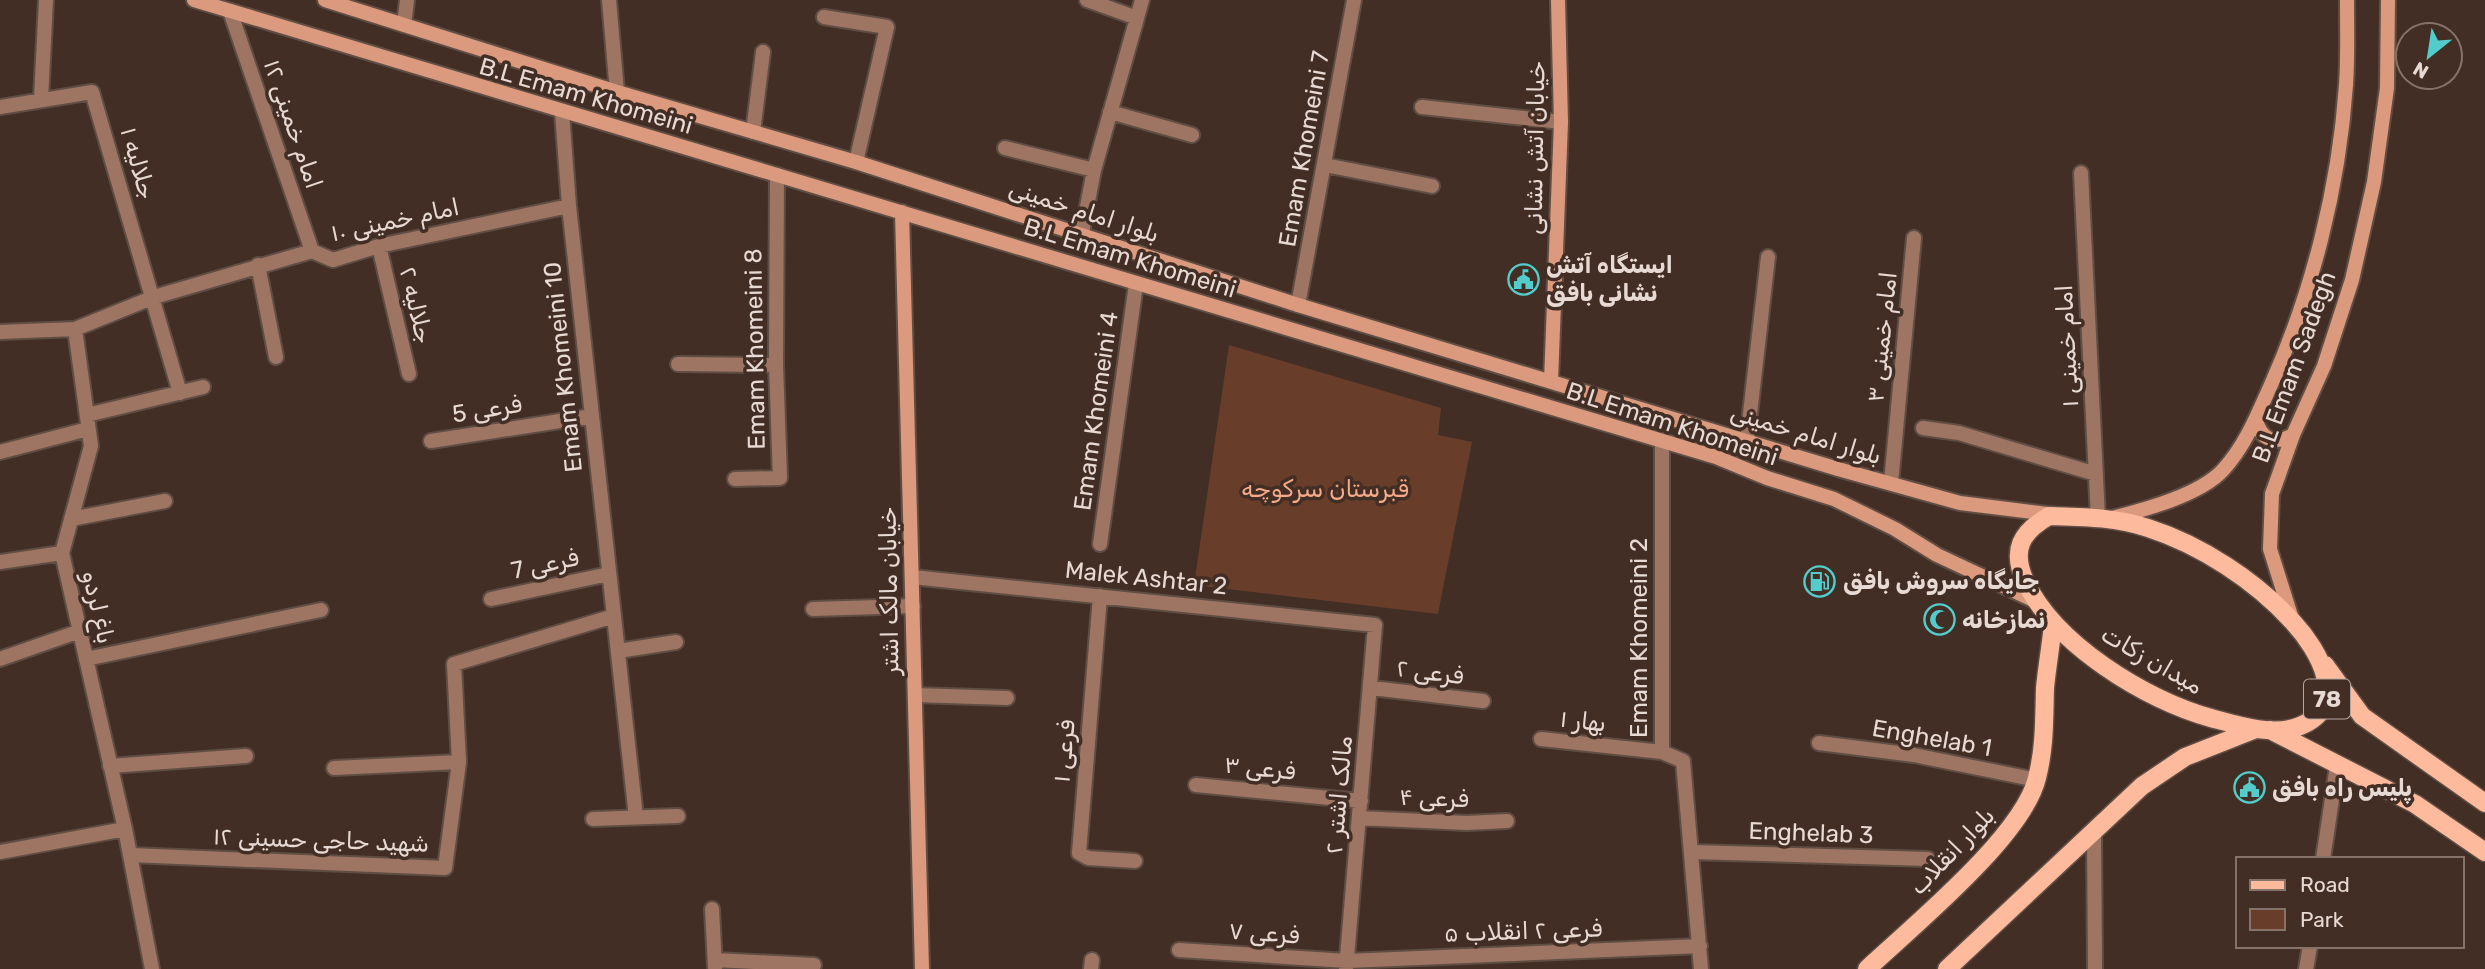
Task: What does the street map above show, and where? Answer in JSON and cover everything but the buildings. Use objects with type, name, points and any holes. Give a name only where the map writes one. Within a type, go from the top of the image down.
[{"type":"main road","name":"B.L Emam Khomeini","points":[[194,0],[1662,441],[1834,499],[1895,529],[1937,555],[2035,601]]},
{"type":"main road","name":"بلوار امام خمینی","points":[[325,0],[617,92],[856,162],[1298,305],[1891,483],[1961,503],[2075,517]]},
{"type":"main road","name":"خیابان آتش نشانی","points":[[1551,381],[1561,122],[1558,0]]},
{"type":"main road","points":[[2105,518],[2169,503],[2222,472],[2256,419],[2286,352],[2313,269],[2334,175],[2346,85],[2347,0]]},
{"type":"main road","name":"B.L Emam Sadegh","points":[[2294,623],[2270,549],[2272,494],[2293,435],[2324,366],[2352,280],[2374,182],[2387,88],[2388,0]]},
{"type":"main road","name":"خیابان مالک اشتر","points":[[902,212],[922,969]]},
{"type":"main road","points":[[1340,346],[1357,342],[1359,334],[1354,322]]},
{"type":"main road","points":[[1418,369],[1406,356],[1410,346],[1420,342]]},
{"type":"main road","points":[[2256,419],[2259,432],[2269,440],[2282,441],[2293,435]]},
{"type":"main road","name":"میدان زکات","points":[[2049,516],[2105,518],[2150,529],[2220,564],[2265,595],[2294,623],[2315,652],[2327,677],[2327,699],[2317,716],[2298,727],[2265,729],[2196,714],[2157,697],[2117,674],[2053,624],[2035,601],[2020,568],[2020,545],[2030,527],[2049,516]]},
{"type":"main road","name":"بلوار انقلاب","points":[[1867,969],[1993,849],[2025,808],[2037,780],[2046,731],[2045,688],[2053,624]]},
{"type":"main road","name":"78","points":[[2315,652],[2362,716],[2485,803]]},
{"type":"main road","name":"78","points":[[1947,969],[2142,786],[2185,757],[2265,729],[2415,804],[2485,852]]},
{"type":"street","points":[[0,107],[41,99],[46,0]]},
{"type":"street","points":[[404,24],[407,0]]},
{"type":"street","points":[[609,0],[617,92]]},
{"type":"street","points":[[1087,0],[1137,18]]},
{"type":"street","points":[[1082,233],[1094,170],[1142,0]]},
{"type":"street","name":"Emam Khomeini 7","points":[[1298,305],[1354,0]]},
{"type":"street","name":"امام خمینی ۱۲","points":[[230,11],[312,251]]},
{"type":"street","points":[[824,17],[887,27],[856,162]]},
{"type":"street","points":[[753,132],[763,52]]},
{"type":"street","name":"جلالیه ۱","points":[[41,99],[92,92],[154,297]]},
{"type":"street","points":[[1422,107],[1561,122]]},
{"type":"street","points":[[1110,111],[1192,135]]},
{"type":"street","name":"Emam Khomeini 10","points":[[562,112],[569,206],[636,817]]},
{"type":"street","points":[[1005,148],[1094,170]]},
{"type":"street","points":[[1325,165],[1432,186]]},
{"type":"street","name":"امام خمینی ۱","points":[[2081,173],[2096,474],[2105,518]]},
{"type":"street","name":"Emam Khomeini 8","points":[[735,479],[780,478],[776,365],[777,175]]},
{"type":"street","name":"امام خمینی ۱۰","points":[[75,329],[154,297],[312,251],[333,260],[379,247],[569,206]]},
{"type":"street","name":"امام خمینی ۳","points":[[1891,483],[1914,238]]},
{"type":"street","name":"جلالیه ۲","points":[[379,247],[409,374]]},
{"type":"street","points":[[1747,440],[1769,257]]},
{"type":"street","points":[[258,265],[276,357]]},
{"type":"street","name":"Emam Khomeini 4","points":[[1100,544],[1136,284]]},
{"type":"street","points":[[154,297],[180,393]]},
{"type":"street","points":[[0,332],[75,329]]},
{"type":"street","name":"باغ لردو","points":[[75,329],[91,446],[62,553],[125,829],[152,969]]},
{"type":"street","points":[[678,364],[776,365]]},
{"type":"street","points":[[0,452],[203,387]]},
{"type":"street","name":"فرعی 5","points":[[431,441],[592,416]]},
{"type":"street","points":[[1923,428],[1959,433],[2096,474]]},
{"type":"street","name":"Emam Khomeini 2","points":[[1662,441],[1662,752],[1683,761],[1701,969]]},
{"type":"street","points":[[71,519],[165,501]]},
{"type":"street","points":[[0,562],[62,553]]},
{"type":"street","name":"فرعی 7","points":[[491,599],[609,574]]},
{"type":"street","name":"Malek Ashtar 2","points":[[912,577],[1375,625],[1372,688]]},
{"type":"street","name":"فرعی ۱","points":[[1100,596],[1079,853],[1088,858],[1135,861]]},
{"type":"street","points":[[813,609],[912,606]]},
{"type":"street","points":[[86,659],[321,610]]},
{"type":"street","points":[[334,768],[458,762],[454,664],[614,616]]},
{"type":"street","points":[[0,659],[80,631]]},
{"type":"street","points":[[618,651],[676,642]]},
{"type":"street","name":"فرعی ۲","points":[[1372,688],[1483,701]]},
{"type":"street","name":"مالک اشتر ۲","points":[[1346,965],[1372,688]]},
{"type":"street","points":[[915,695],[1007,698]]},
{"type":"street","name":"بهار ۱","points":[[1542,739],[1662,752]]},
{"type":"street","name":"Enghelab 1","points":[[1819,743],[1914,755],[2037,780]]},
{"type":"street","points":[[110,766],[246,757]]},
{"type":"street","name":"شهید حاجی حسینی ۱۲","points":[[130,855],[445,868],[458,762]]},
{"type":"street","points":[[2323,857],[2337,766]]},
{"type":"street","name":"فرعی ۳","points":[[1196,785],[1362,801]]},
{"type":"street","points":[[593,819],[678,816]]},
{"type":"street","name":"فرعی ۴","points":[[1359,818],[1466,823],[1507,821]]},
{"type":"street","points":[[0,852],[125,829]]},
{"type":"street","points":[[2094,831],[2095,969]]},
{"type":"street","name":"Enghelab 3","points":[[1692,852],[1928,859]]},
{"type":"street","points":[[712,909],[715,964],[814,965]]},
{"type":"street","name":"فرعی ۲ انقلاب ۵","points":[[1346,965],[1700,946]]},
{"type":"street","points":[[2306,969],[2309,948]]},
{"type":"street","name":"فرعی ۷","points":[[1179,950],[1346,965]]},
{"type":"green space","name":"قبرستان سرکوچه","points":[[1229,345],[1441,408],[1438,435],[1472,442],[1438,614],[1194,585]]},
{"type":"place","name":"ایستگاه آتش نشانی بافق","points":[[1523,279]]},
{"type":"place","name":"جایگاه سروش بافق","points":[[1820,581]]},
{"type":"place","name":"نمازخانه","points":[[1939,620]]},
{"type":"place","name":"پلیس راه بافق","points":[[2249,788]]}]
